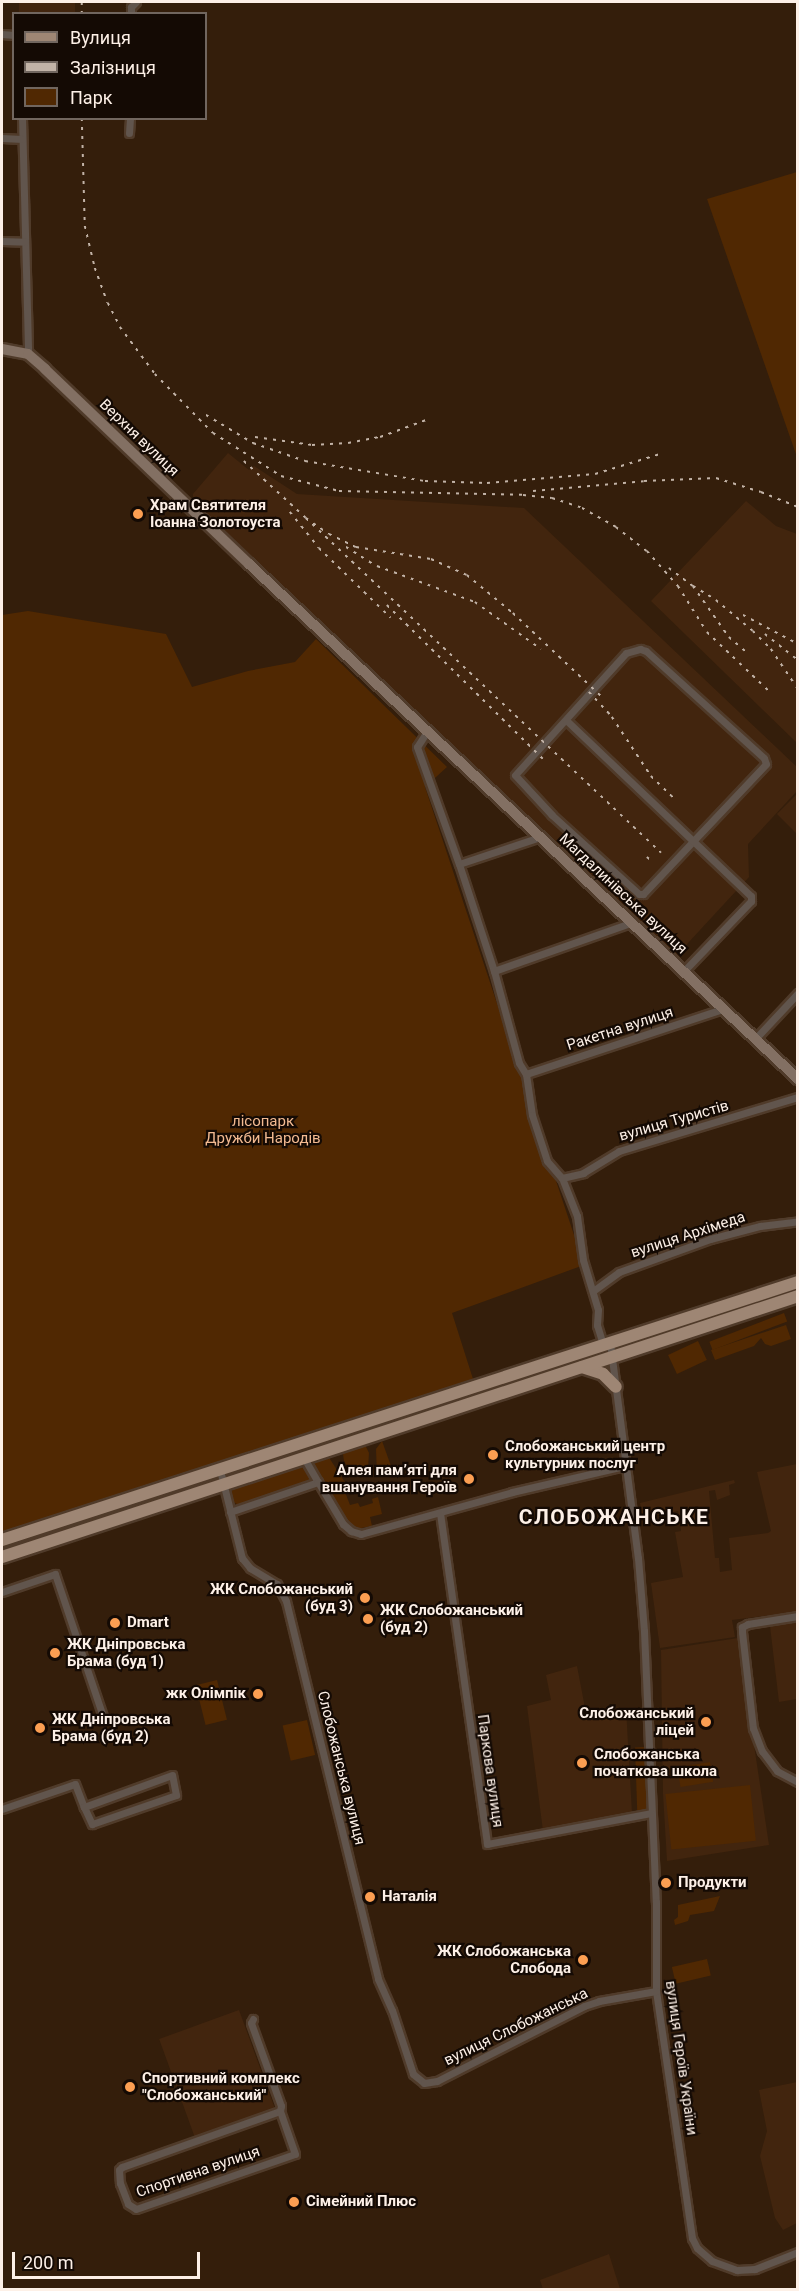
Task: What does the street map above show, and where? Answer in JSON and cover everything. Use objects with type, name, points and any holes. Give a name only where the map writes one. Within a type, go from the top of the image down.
[{"type":"main road","points":[[2,1540],[798,1282]]},
{"type":"main road","points":[[2,1557],[798,1296]]},
{"type":"main road","points":[[582,1367],[603,1374],[616,1387]]},
{"type":"street","points":[[2,350],[28,354],[22,120]]},
{"type":"street","points":[[129,120],[129,133]]},
{"type":"street","points":[[2,138],[22,139]]},
{"type":"street","points":[[2,241],[25,242]]},
{"type":"street","name":"Верхня вулиця","points":[[28,354],[428,730]]},
{"type":"street","points":[[640,649],[646,651],[764,758],[766,764],[762,769],[692,840],[643,894],[639,894],[552,815],[515,775],[626,653],[640,649]]},
{"type":"street","points":[[566,720],[753,899],[683,972]]},
{"type":"street","name":"Магдалинівська вулиця","points":[[428,730],[798,1079]]},
{"type":"street","name":"вулиця Героїв України","points":[[428,730],[417,747],[494,971],[519,1063],[526,1074],[532,1115],[547,1161],[562,1178],[577,1216],[582,1260],[598,1310],[597,1325],[612,1357],[644,1631],[656,1902],[656,1991],[692,2238],[697,2248],[712,2261],[746,2270],[798,2252]]},
{"type":"street","points":[[459,864],[540,837]]},
{"type":"street","points":[[494,971],[633,922]]},
{"type":"street","points":[[754,1039],[798,993]]},
{"type":"street","name":"Ракетна вулиця","points":[[526,1074],[723,1009]]},
{"type":"street","name":"вулиця Туристів","points":[[562,1178],[582,1173],[619,1151],[798,1097]]},
{"type":"street","name":"вулиця Архімеда","points":[[592,1291],[619,1272],[710,1239],[760,1226],[798,1221]]},
{"type":"street","points":[[304,1458],[344,1524],[351,1531],[361,1534],[512,1492],[625,1466]]},
{"type":"street","name":"Слобожанська вулиця","points":[[220,1470],[245,1564],[277,1584],[286,1601],[378,1979],[392,2010],[413,2074],[424,2083]]},
{"type":"street","points":[[230,1512],[318,1482]]},
{"type":"street","name":"Паркова вулиця","points":[[440,1513],[487,1844],[651,1813]]},
{"type":"street","points":[[2,1592],[56,1574],[104,1720]]},
{"type":"street","points":[[798,1616],[748,1624],[742,1628],[753,1728],[762,1751],[777,1771],[798,1782]]},
{"type":"street","points":[[2,1809],[75,1784],[84,1807],[92,1824],[176,1795],[172,1775],[84,1807]]},
{"type":"street","name":"вулиця Слобожанська","points":[[424,2083],[437,2081],[584,2006],[599,2001],[656,1991]]},
{"type":"street","name":"Спортивна вулиця","points":[[253,2019],[251,2023],[281,2106],[280,2111],[294,2154],[136,2209],[125,2198],[120,2176],[122,2167],[273,2116],[280,2111]]},
{"type":"shaded area","points":[[19,2],[75,2],[75,12],[19,12]]},
{"type":"shaded area","points":[[228,453],[249,470],[254,466],[297,494],[524,508],[797,767],[797,791],[748,844],[749,877],[676,956],[193,501],[193,494]]},
{"type":"shaded area","points":[[746,501],[776,526],[797,534],[797,743],[651,601]]},
{"type":"shaded area","points":[[797,794],[797,834],[777,814]]},
{"type":"shaded area","points":[[797,1464],[797,1612],[732,1620],[735,1637],[660,1648],[651,1583],[683,1577],[675,1532],[681,1531],[680,1520],[678,1511],[643,1518],[640,1503],[734,1480],[735,1483],[729,1485],[730,1495],[717,1500],[715,1490],[709,1491],[715,1558],[719,1558],[720,1572],[732,1570],[729,1538],[771,1531],[757,1472]]},
{"type":"shaded area","points":[[797,1622],[797,1699],[779,1702],[770,1626]]},
{"type":"shaded area","name":"Слобожанський ліцей","points":[[738,1638],[769,1845],[667,1861],[663,1794],[661,1650]]},
{"type":"shaded area","name":"Cлобожанська початкова школа","points":[[577,1666],[586,1713],[626,1708],[632,1813],[543,1831],[527,1706],[551,1700],[546,1675]]},
{"type":"shaded area","points":[[239,2010],[275,2110],[195,2139],[159,2039]]},
{"type":"shaded area","points":[[797,2082],[797,2223],[783,2230],[775,2218],[760,2156],[767,2131],[759,2090]]},
{"type":"shaded area","points":[[609,2254],[620,2289],[543,2289],[540,2280]]},
{"type":"green space","points":[[798,172],[797,457],[707,199]]},
{"type":"green space","name":"лісопарк Дружби Народів","points":[[28,611],[166,634],[192,687],[248,671],[295,662],[316,639],[447,767],[425,787],[584,1265],[452,1313],[473,1379],[2,1535],[2,615]]},
{"type":"green space","points":[[784,1313],[787,1321],[713,1350],[709,1342]]},
{"type":"green space","points":[[786,1325],[791,1339],[771,1346],[765,1344],[761,1338],[754,1346],[715,1360],[711,1350]]},
{"type":"green space","points":[[698,1341],[707,1360],[677,1374],[668,1355]]},
{"type":"green space","points":[[382,1441],[391,1466],[377,1475],[376,1449]]},
{"type":"green space","points":[[365,1445],[369,1453],[368,1469],[358,1474],[351,1473],[343,1454]]},
{"type":"green space","points":[[328,1456],[346,1484],[349,1491],[345,1492],[350,1505],[358,1503],[360,1507],[373,1503],[372,1499],[378,1497],[382,1514],[370,1517],[372,1526],[356,1529],[343,1520],[310,1464]]},
{"type":"green space","points":[[305,1466],[314,1481],[305,1487],[300,1484],[241,1506],[233,1502],[230,1494],[233,1489]]},
{"type":"green space","points":[[217,1680],[227,1720],[206,1725],[196,1685]]},
{"type":"green space","points":[[307,1720],[315,1755],[291,1761],[283,1726]]},
{"type":"green space","points":[[635,1747],[646,1747],[648,1810],[637,1810]]},
{"type":"green space","points":[[710,1762],[713,1782],[681,1787],[677,1767]]},
{"type":"green space","points":[[750,1785],[756,1841],[671,1850],[665,1794]]},
{"type":"green space","points":[[720,1896],[714,1911],[690,1915],[688,1921],[675,1925],[678,1905]]},
{"type":"green space","points":[[707,1959],[711,1976],[676,1984],[672,1967]]},
{"type":"railway","points":[[82,2],[82,12]]},
{"type":"railway","points":[[82,120],[85,226],[95,268],[108,303],[120,327],[155,374],[213,433],[281,476],[339,491],[523,495],[552,498],[582,508],[616,527],[647,551],[678,586],[707,632],[769,691]]},
{"type":"railway","points":[[206,415],[253,443],[305,461],[425,481],[487,483],[595,474],[660,454]]},
{"type":"railway","points":[[255,437],[312,445],[348,443],[380,437],[426,420]]},
{"type":"railway","points":[[244,461],[306,518],[329,534],[356,547],[431,559],[467,575],[513,613],[601,696]]},
{"type":"railway","points":[[533,491],[644,481],[716,478],[761,492],[798,507]]},
{"type":"railway","points":[[290,512],[319,548],[391,618]]},
{"type":"railway","points":[[306,518],[661,853]]},
{"type":"railway","points":[[346,547],[377,566],[475,602],[541,649]]},
{"type":"railway","points":[[669,568],[693,586],[729,637],[746,652]]},
{"type":"railway","points":[[693,586],[716,600],[753,631],[771,649],[798,689]]},
{"type":"railway","points":[[387,605],[543,759]]},
{"type":"railway","points":[[743,615],[798,644]]},
{"type":"railway","points":[[765,634],[798,660]]},
{"type":"railway","points":[[589,692],[612,717],[651,776],[675,799]]},
{"type":"railway","points":[[647,857],[653,862]]},
{"type":"place","name":"Храм Святителя Іоанна Золотоуста","points":[[138,514]]},
{"type":"place","name":"Слобожанський центр культурних послуг","points":[[493,1455]]},
{"type":"place","name":"Алея пам’яті для вшанування Героїв","points":[[469,1479]]},
{"type":"place","name":"ЖК Слобожанський (буд 3)","points":[[365,1598]]},
{"type":"place","name":"ЖК Слобожанський (буд 2)","points":[[368,1619]]},
{"type":"place","name":"Dmart","points":[[115,1623]]},
{"type":"place","name":"ЖК Дніпровська Брама (буд 1)","points":[[55,1653]]},
{"type":"place","name":"жк Олімпік","points":[[258,1694]]},
{"type":"place","name":"Слобожанський ліцей","points":[[706,1722]]},
{"type":"place","name":"ЖК Дніпровська Брама (буд 2)","points":[[40,1728]]},
{"type":"place","name":"Cлобожанська початкова школа","points":[[582,1763]]},
{"type":"place","name":"Продукти","points":[[666,1883]]},
{"type":"place","name":"Наталія","points":[[370,1897]]},
{"type":"place","name":"ЖК Слобожанська Слобода","points":[[583,1960]]},
{"type":"place","name":"Спортивний комплекс \"Слобожанський\"","points":[[130,2087]]},
{"type":"place","name":"Сімейний Плюс","points":[[294,2202]]},
{"type":"district","name":"СЛОБОЖАНСЬКЕ","points":[[614,1517]]}]
